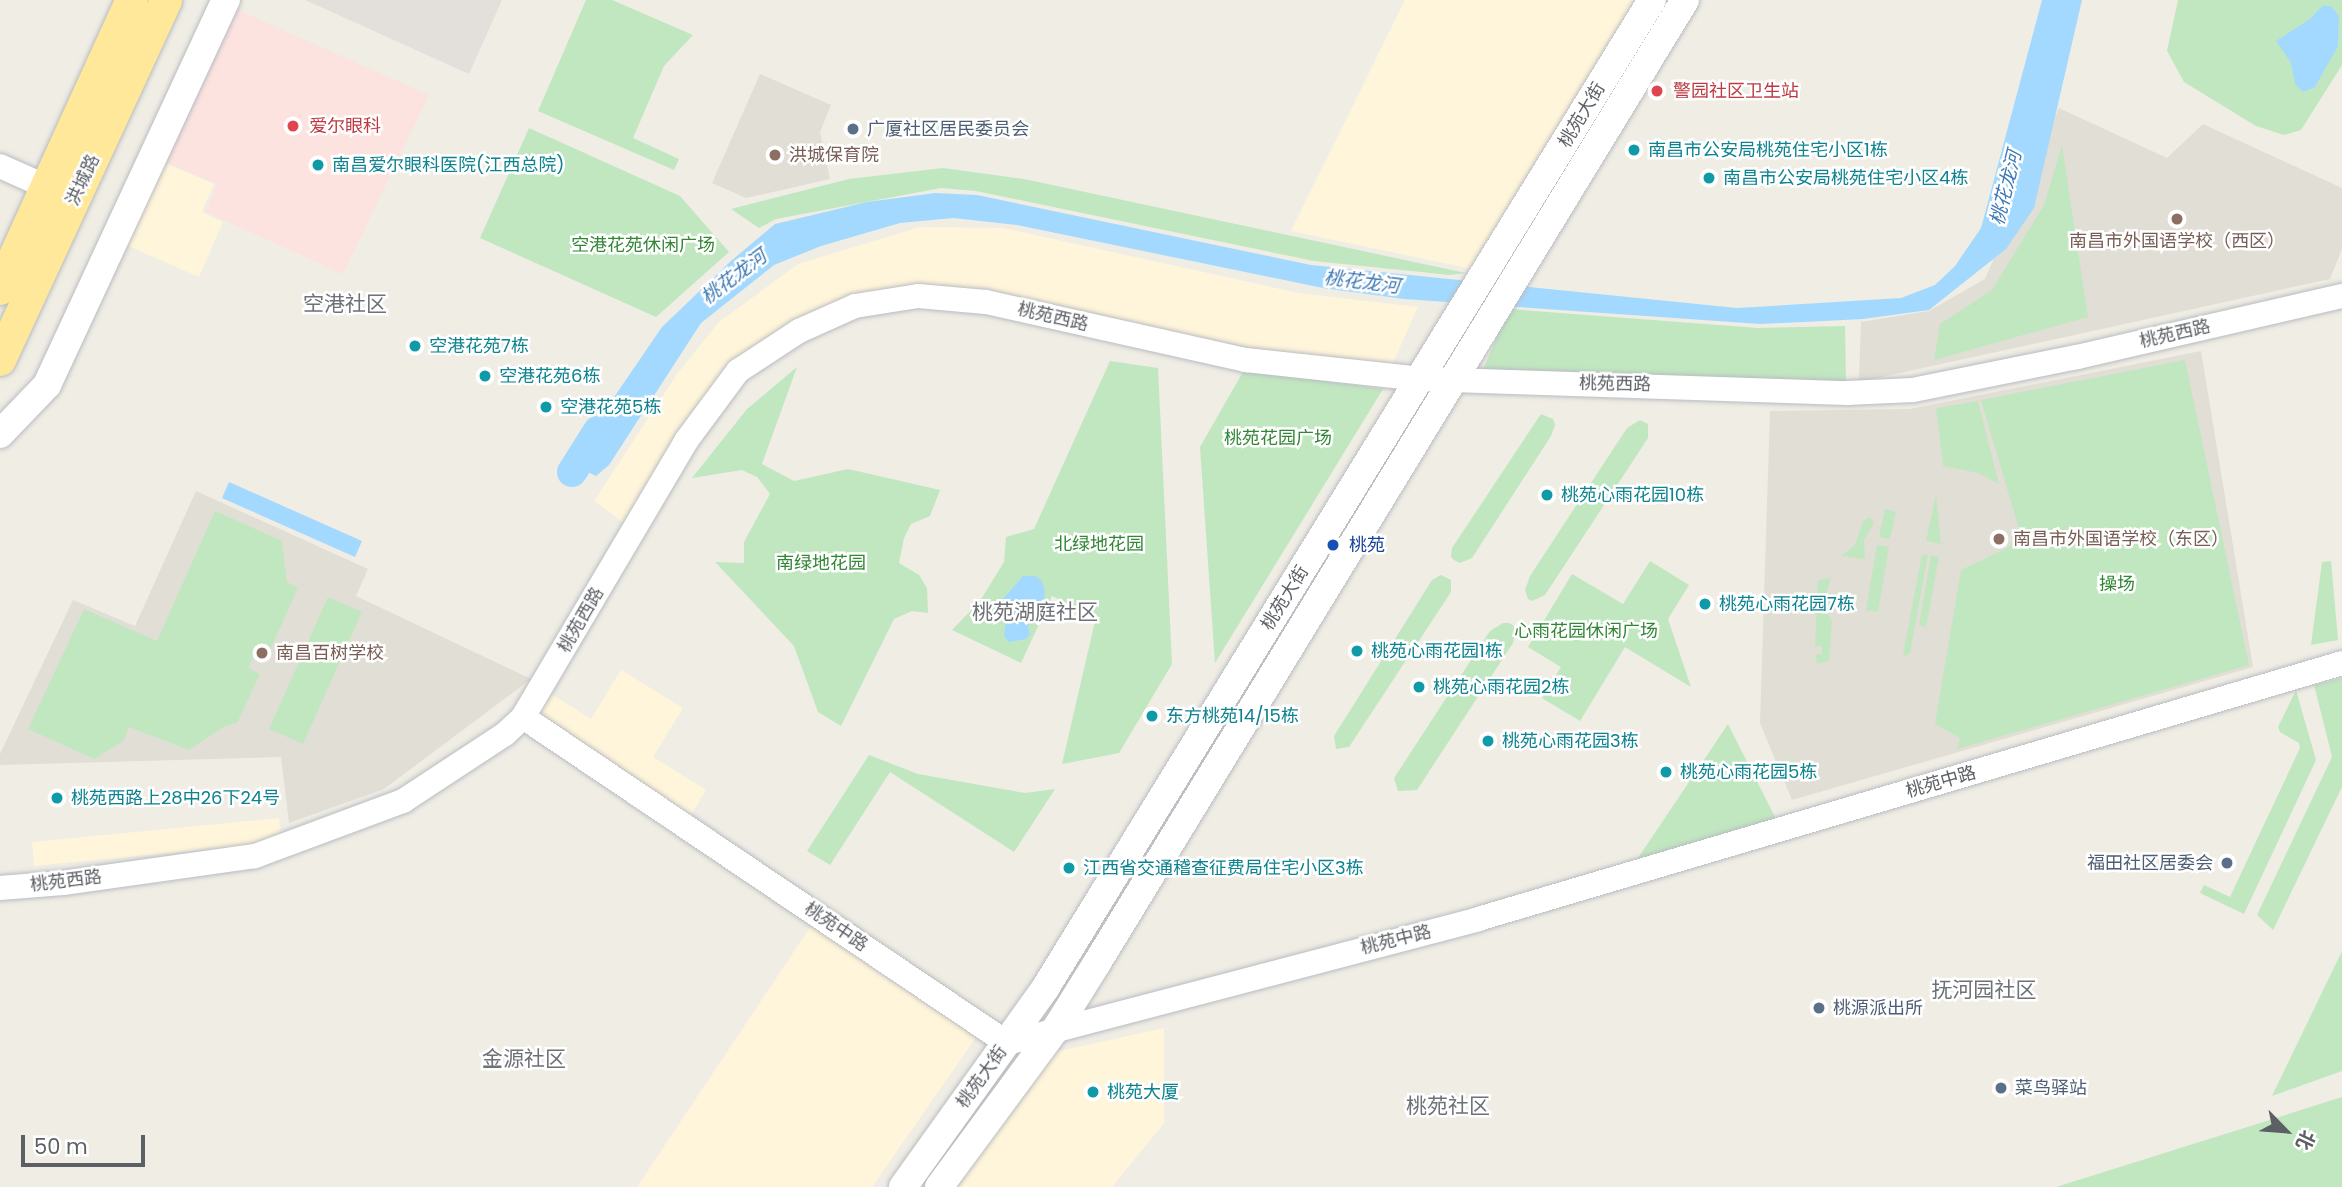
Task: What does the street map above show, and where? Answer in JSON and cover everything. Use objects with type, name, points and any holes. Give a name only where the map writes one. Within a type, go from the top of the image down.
[{"type":"highway","name":"洪城路","points":[[0,289],[132,0]]},
{"type":"highway","name":"洪城路","points":[[0,360],[166,0]]},
{"type":"main road","points":[[0,434],[47,385],[226,0]]},
{"type":"main road","name":"桃苑大街","points":[[903,1187],[1054,976],[1652,0]]},
{"type":"main road","name":"桃苑大街","points":[[939,1187],[1057,1027],[1685,0]]},
{"type":"street","points":[[0,166],[47,187]]},
{"type":"street","name":"桃苑西路","points":[[0,888],[63,883],[254,856],[403,801],[505,734],[523,718],[686,441],[738,371],[799,331],[855,306],[918,296],[986,302],[1246,360],[1421,379],[1847,393],[1913,390],[2077,357],[2342,296]]},
{"type":"street","name":"桃苑中路","points":[[523,718],[1007,1043],[1057,1027],[1478,919],[2342,663]]},
{"type":"shaded area","points":[[305,0],[502,0],[469,74]]},
{"type":"shaded area","points":[[1405,0],[1638,0],[1472,269],[1291,231]]},
{"type":"shaded area","name":"爱尔眼科","points":[[229,6],[429,95],[343,274],[206,212],[217,184],[156,158]]},
{"type":"shaded area","name":"洪城保育院","points":[[760,74],[831,105],[820,132],[830,179],[746,198],[712,183]]},
{"type":"shaded area","name":"南昌市外国语学校（西区）","points":[[2059,108],[2167,158],[2203,124],[2342,188],[2342,249],[2330,279],[1859,382],[1861,322],[1929,311],[1985,279]]},
{"type":"shaded area","points":[[161,161],[214,184],[202,212],[223,222],[199,277],[124,244]]},
{"type":"shaded area","points":[[920,227],[1003,228],[1299,293],[1418,307],[1392,365],[1252,348],[987,294],[863,292],[792,321],[736,369],[624,523],[594,501],[677,374],[719,322],[798,264]]},
{"type":"shaded area","name":"南昌市外国语学校（东区）","points":[[2201,351],[2253,667],[1792,800],[1760,723],[1770,411],[1910,409]]},
{"type":"shaded area","name":"南昌百树学校","points":[[196,491],[368,569],[356,596],[531,679],[384,789],[289,823],[281,757],[0,765],[0,754],[73,600],[135,626]]},
{"type":"shaded area","points":[[621,670],[683,708],[653,757],[706,790],[689,818],[525,716],[542,688],[591,719]]},
{"type":"shaded area","points":[[279,818],[281,842],[34,866],[32,842]]},
{"type":"shaded area","points":[[813,923],[979,1033],[872,1187],[637,1187]]},
{"type":"shaded area","name":"桃苑大厦","points":[[1164,1028],[1164,1123],[1112,1187],[957,1187],[1055,1052]]},
{"type":"green space","points":[[586,0],[612,0],[693,35],[664,66],[633,138],[679,159],[674,170],[538,111]]},
{"type":"green space","points":[[2178,0],[2342,0],[2342,65],[2301,130],[2284,135],[2256,126],[2184,82],[2167,51]]},
{"type":"green space","name":"空港花苑休闲广场","points":[[529,128],[680,196],[729,252],[656,317],[480,238]]},
{"type":"green space","points":[[2062,145],[2088,317],[1934,360],[1940,324],[1992,290],[2044,205]]},
{"type":"green space","points":[[943,168],[1024,179],[1466,273],[1450,275],[1314,261],[976,191],[941,188],[776,219],[759,228],[731,209],[849,179]]},
{"type":"green space","points":[[1509,309],[1758,328],[1845,326],[1846,384],[1481,374]]},
{"type":"green space","name":"操场","points":[[2185,360],[2249,665],[1957,749],[1960,738],[1935,724],[1961,570],[2009,547],[2019,529],[1981,400]]},
{"type":"green space","name":"北绿地花园","points":[[1110,361],[1158,368],[1172,664],[1119,753],[1062,764],[1096,617],[1052,596],[1021,663],[952,630],[980,601],[1004,562],[1006,537],[1034,529]]},
{"type":"green space","name":"南绿地花园","points":[[797,367],[762,464],[794,481],[848,469],[940,490],[930,516],[911,524],[904,538],[899,563],[919,575],[927,588],[928,613],[912,611],[894,619],[841,726],[818,712],[794,646],[715,562],[744,563],[744,542],[770,494],[757,477],[742,470],[692,478],[747,409]]},
{"type":"green space","name":"桃苑花园广场","points":[[1244,370],[1383,389],[1215,663],[1200,447]]},
{"type":"green space","points":[[1978,401],[1999,484],[1978,473],[1943,466],[1936,408]]},
{"type":"green space","points":[[1541,414],[1553,419],[1555,425],[1551,436],[1472,558],[1460,563],[1454,560],[1451,557],[1452,548]]},
{"type":"green space","points":[[1640,420],[1648,424],[1648,438],[1545,595],[1532,601],[1528,599],[1525,590],[1530,576],[1627,428]]},
{"type":"green space","points":[[1936,494],[1941,544],[1926,541]]},
{"type":"green space","points":[[1885,509],[1896,512],[1890,539],[1879,537]]},
{"type":"green space","points":[[215,511],[282,541],[287,582],[298,588],[269,652],[258,647],[248,668],[260,674],[237,723],[225,726],[189,750],[129,727],[123,741],[94,759],[28,729],[84,609],[157,641]]},
{"type":"green space","points":[[1870,517],[1874,523],[1864,540],[1865,559],[1841,556],[1855,545],[1863,521]]},
{"type":"green space","points":[[1877,545],[1889,547],[1878,612],[1866,610]]},
{"type":"green space","points":[[1922,554],[1928,555],[1910,653],[1906,656],[1903,655]]},
{"type":"green space","points":[[1931,555],[1939,557],[1926,627],[1919,625]]},
{"type":"green space","name":"心雨花园休闲广场","points":[[1650,561],[1689,585],[1668,619],[1691,687],[1625,647],[1580,721],[1542,698],[1561,667],[1528,647],[1572,574],[1623,604]]},
{"type":"green space","points":[[2331,561],[2338,640],[2311,645],[2322,562]]},
{"type":"green space","points":[[1441,575],[1451,580],[1451,592],[1349,747],[1336,749],[1334,736],[1432,580]]},
{"type":"green space","points":[[1831,578],[1822,605],[1832,621],[1829,661],[1817,664],[1815,655],[1822,654],[1822,646],[1815,646],[1818,580]]},
{"type":"green space","points":[[328,597],[362,612],[303,744],[269,729]]},
{"type":"green space","points":[[1503,623],[1516,627],[1513,643],[1417,790],[1398,791],[1394,778],[1490,631]]},
{"type":"green space","points":[[2342,678],[2342,787],[2273,930],[2257,915],[2332,757],[2314,685]]},
{"type":"green space","points":[[2296,690],[2316,760],[2244,914],[2200,893],[2204,885],[2230,897],[2300,748],[2299,743],[2280,732],[2278,727]]},
{"type":"green space","points":[[1728,724],[1776,819],[1636,861]]},
{"type":"green space","points":[[869,755],[918,774],[1025,793],[1055,789],[1014,852],[890,772],[830,865],[807,851]]},
{"type":"green space","points":[[2342,951],[2342,1071],[2272,1096]]},
{"type":"green space","points":[[2342,1097],[2342,1187],[2056,1187],[2257,1124]]},
{"type":"water","points":[[2042,0],[2082,0],[2034,208],[2006,249],[1929,310],[1863,319],[1760,324],[1404,299],[1323,288],[1017,225],[953,218],[900,223],[821,246],[774,265],[701,323],[609,465],[596,476],[569,463],[662,327],[731,261],[775,224],[867,202],[935,193],[977,195],[1311,265],[1737,308],[1901,298],[1935,285],[1955,266],[1981,228]]},
{"type":"water","points":[[2322,6],[2331,6],[2339,16],[2338,46],[2315,87],[2303,92],[2295,84],[2291,63],[2276,41],[2310,19]]},
{"type":"water","points":[[229,482],[362,541],[355,557],[222,498]]},
{"type":"water","points":[[1023,576],[1035,576],[1042,581],[1045,592],[1043,609],[1028,626],[1030,635],[1026,639],[1009,642],[1004,636],[1006,620],[1001,601]]},
{"type":"waterway","name":"桃花龙河","points":[[572,472],[598,431]]},
{"type":"place","name":"警园社区卫生站","points":[[1657,91]]},
{"type":"place","name":"爱尔眼科","points":[[293,126]]},
{"type":"place","name":"广厦社区居民委员会","points":[[853,129]]},
{"type":"place","name":"南昌市公安局桃苑住宅小区1栋","points":[[1634,150]]},
{"type":"place","name":"洪城保育院","points":[[775,155]]},
{"type":"place","name":"南昌爱尔眼科医院(江西总院)","points":[[318,165]]},
{"type":"place","name":"南昌市公安局桃苑住宅小区4栋","points":[[1709,178]]},
{"type":"place","name":"南昌市外国语学校（西区）","points":[[2177,219]]},
{"type":"place","name":"空港花苑7栋","points":[[415,346]]},
{"type":"place","name":"空港花苑6栋","points":[[485,376]]},
{"type":"place","name":"空港花苑5栋","points":[[546,407]]},
{"type":"place","name":"桃苑心雨花园10栋","points":[[1547,495]]},
{"type":"place","name":"南昌市外国语学校（东区）","points":[[1999,539]]},
{"type":"place","name":"桃苑","points":[[1333,545]]},
{"type":"place","name":"桃苑心雨花园7栋","points":[[1705,604]]},
{"type":"place","name":"桃苑心雨花园1栋","points":[[1357,651]]},
{"type":"place","name":"南昌百树学校","points":[[262,653]]},
{"type":"place","name":"桃苑心雨花园2栋","points":[[1419,687]]},
{"type":"place","name":"东方桃苑14/15栋","points":[[1152,716]]},
{"type":"place","name":"桃苑心雨花园3栋","points":[[1488,741]]},
{"type":"place","name":"桃苑心雨花园5栋","points":[[1666,772]]},
{"type":"place","name":"桃苑西路上28中26下24号","points":[[57,798]]},
{"type":"place","name":"福田社区居委会","points":[[2227,863]]},
{"type":"place","name":"江西省交通稽查征费局住宅小区3栋","points":[[1069,868]]},
{"type":"place","name":"桃源派出所","points":[[1819,1008]]},
{"type":"place","name":"菜鸟驿站","points":[[2001,1088]]},
{"type":"place","name":"桃苑大厦","points":[[1093,1092]]},
{"type":"district","name":"空港社区","points":[[345,304]]},
{"type":"district","name":"桃苑湖庭社区","points":[[1035,612]]},
{"type":"district","name":"抚河园社区","points":[[1984,990]]},
{"type":"district","name":"金源社区","points":[[524,1059]]},
{"type":"district","name":"桃苑社区","points":[[1448,1106]]}]
